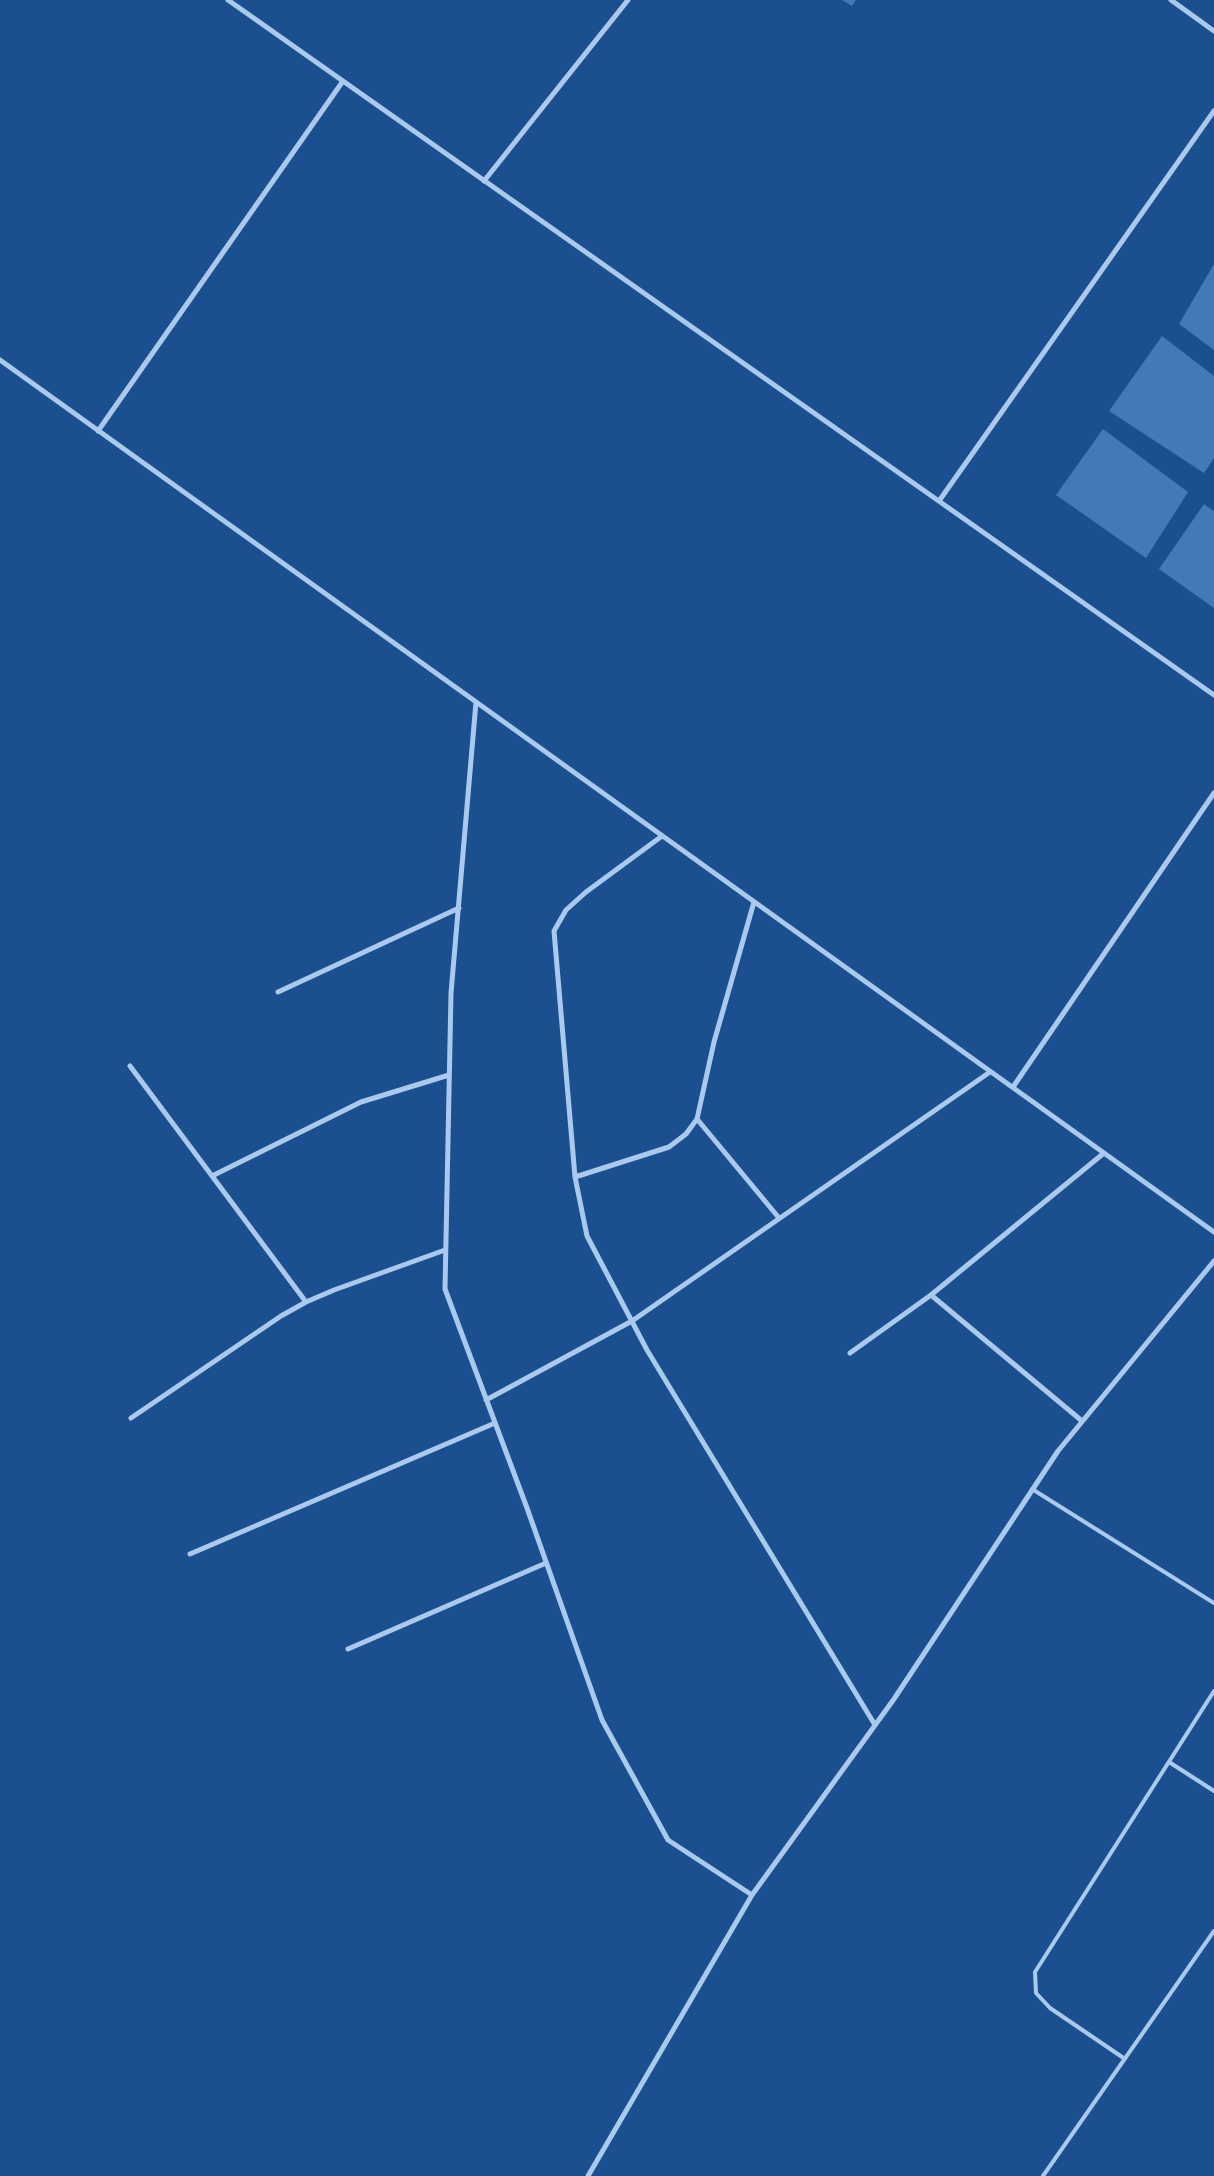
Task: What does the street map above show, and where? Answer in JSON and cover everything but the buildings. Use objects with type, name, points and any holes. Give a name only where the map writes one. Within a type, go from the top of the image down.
[{"type":"street","points":[[228,0],[1214,695]]},
{"type":"street","points":[[484,181],[628,0]]},
{"type":"street","points":[[1171,0],[1214,30]]},
{"type":"street","points":[[98,431],[343,81]]},
{"type":"street","points":[[940,502],[1214,110]]},
{"type":"street","points":[[0,360],[1214,1232]]},
{"type":"street","points":[[476,702],[451,993],[445,1290],[546,1562],[602,1720],[668,1840],[752,1895]]},
{"type":"street","points":[[1013,1087],[1214,793]]},
{"type":"street","points":[[662,836],[586,892],[566,910],[554,931],[575,1177],[587,1236],[647,1350],[875,1725]]},
{"type":"street","points":[[575,1177],[669,1147],[686,1134],[697,1119],[714,1042],[754,902]]},
{"type":"street","points":[[278,992],[459,908]]},
{"type":"street","points":[[130,1066],[306,1302]]},
{"type":"street","points":[[486,1400],[632,1321],[990,1072]]},
{"type":"street","points":[[212,1176],[361,1102],[450,1075]]},
{"type":"street","points":[[697,1119],[780,1218]]},
{"type":"street","points":[[850,1353],[931,1295],[1104,1154]]},
{"type":"street","points":[[131,1418],[281,1316],[306,1302],[446,1250]]},
{"type":"street","points":[[588,2176],[752,1895],[875,1725],[1058,1451],[1214,1261]]},
{"type":"street","points":[[931,1295],[1082,1421]]},
{"type":"street","points":[[190,1554],[495,1424]]},
{"type":"street","points":[[348,1649],[546,1562]]},
{"type":"lane","points":[[1032,1489],[1214,1603]]},
{"type":"lane","points":[[1125,2059],[1050,2008],[1036,1993],[1035,1972],[1214,1691]]},
{"type":"lane","points":[[1169,1762],[1214,1791]]},
{"type":"lane","points":[[1043,2176],[1214,1931]]}]
